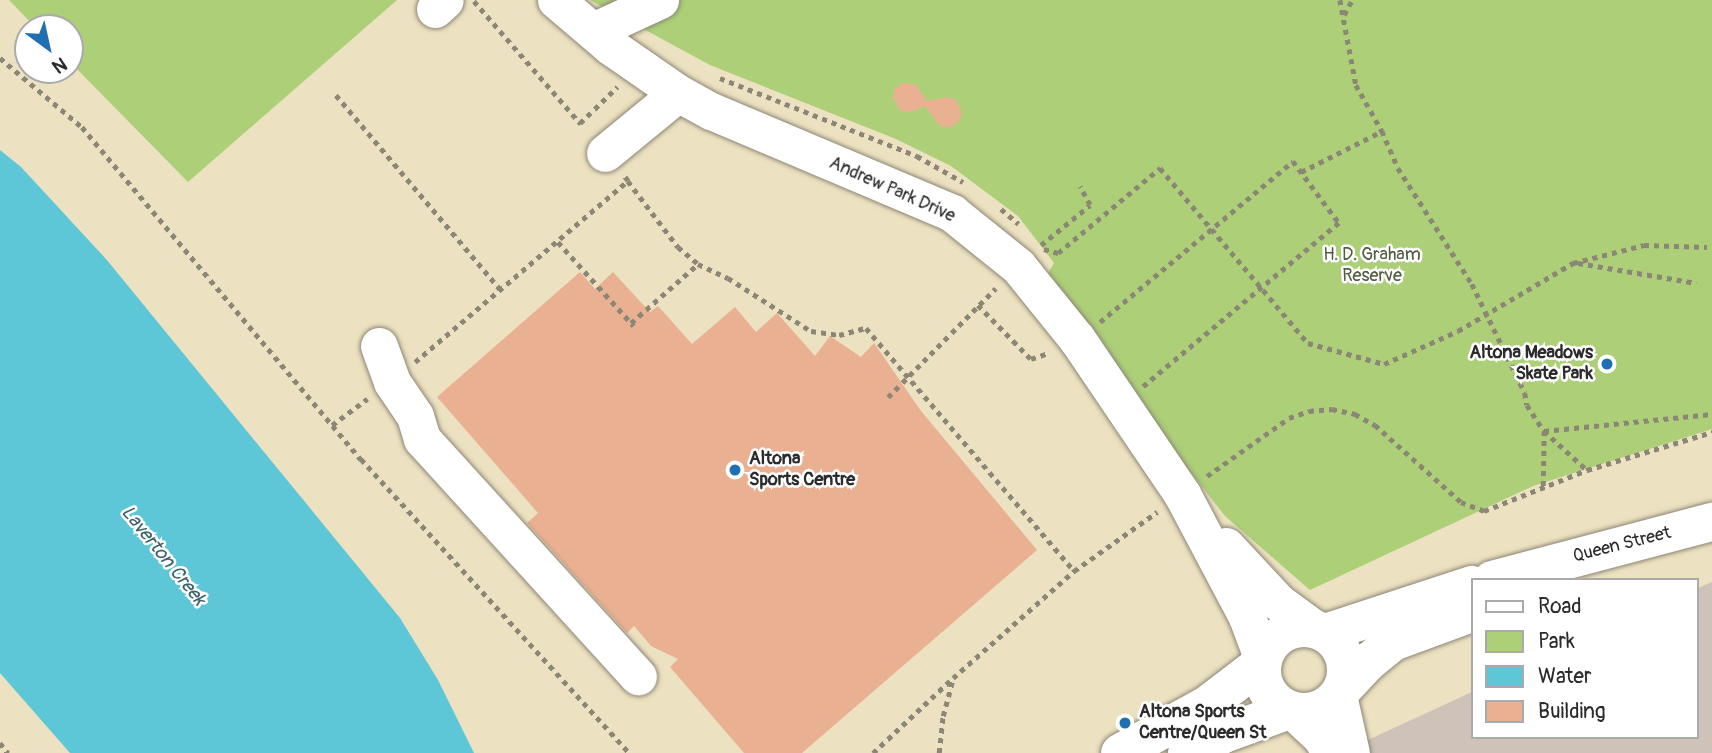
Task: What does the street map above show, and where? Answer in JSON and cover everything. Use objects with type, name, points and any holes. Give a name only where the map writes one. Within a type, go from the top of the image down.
[{"type":"main road","name":"Queen Street","points":[[1500,578],[1712,523]]},
{"type":"main road","name":"Queen Street","points":[[1586,578],[1712,523]]},
{"type":"main road","points":[[1120,753],[1206,705],[1262,662],[1277,637],[1302,628],[1320,631],[1470,586]]},
{"type":"main road","points":[[1187,753],[1224,734],[1291,710],[1318,710],[1392,642],[1470,614]]},
{"type":"main road","points":[[1320,631],[1343,653],[1346,679],[1339,693]]},
{"type":"main road","points":[[1262,662],[1267,691],[1291,710]]},
{"type":"lane","name":"Andrew Park Drive","points":[[556,0],[593,31],[678,93],[711,111],[952,213],[1094,332],[1247,617],[1262,662]]},
{"type":"lane","points":[[593,31],[660,0]]},
{"type":"lane","points":[[605,153],[678,93]]},
{"type":"lane","points":[[379,346],[392,382],[415,416],[422,439],[638,676]]},
{"type":"lane","name":"Andrew Park Drive","points":[[1182,494],[1252,577],[1278,602],[1320,631]]},
{"type":"lane","points":[[1339,693],[1350,753]]},
{"type":"lane","points":[[1291,710],[1320,736],[1331,753]]},
{"type":"path","points":[[474,0],[605,153],[678,247],[698,264],[728,278],[811,331],[839,335],[866,328],[909,374],[933,408],[1074,571]]},
{"type":"path","points":[[1340,0],[1356,85],[1382,131],[1398,168],[1472,284],[1525,393],[1527,405],[1545,431],[1587,470]]},
{"type":"path","points":[[1343,16],[1352,0]]},
{"type":"path","points":[[0,58],[82,127],[332,425],[629,753]]},
{"type":"path","points":[[336,95],[500,289]]},
{"type":"path","points":[[1301,172],[1382,131]]},
{"type":"path","points":[[978,305],[1031,359],[1094,332],[1293,161],[1339,223],[1141,389],[1134,378]]},
{"type":"path","points":[[888,397],[1038,247],[1058,253],[1160,168],[1308,343],[1384,364],[1486,316],[1573,262],[1644,245],[1707,247]]},
{"type":"path","points":[[332,425],[392,382],[628,181]]},
{"type":"path","points":[[558,242],[632,324],[698,264]]},
{"type":"path","points":[[1573,262],[1696,283]]},
{"type":"path","points":[[1545,431],[1712,414]]},
{"type":"path","points":[[1543,486],[1545,431]]},
{"type":"path","points":[[1484,511],[1587,470],[1712,432]]},
{"type":"path","points":[[873,753],[953,677]]},
{"type":"path","points":[[0,743],[8,753]]},
{"type":"shaded area","points":[[1712,582],[1712,753],[1364,753],[1359,744],[1470,693],[1470,739],[1698,739],[1698,588]]},
{"type":"green space","points":[[9,0],[397,0],[188,182],[84,76],[84,14],[22,14]]},
{"type":"green space","name":"H. D. Graham Reserve","points":[[590,0],[1712,0],[1712,429],[1533,486],[1310,590],[1225,516],[1178,456],[1047,275],[1054,263],[1018,216],[951,166],[896,139],[710,65]]},
{"type":"water","name":"Laverton Creek","points":[[0,150],[21,167],[106,259],[400,618],[438,680],[474,753],[70,753],[0,673]]},
{"type":"building","points":[[903,83],[916,85],[927,101],[947,97],[956,100],[962,112],[959,121],[950,127],[940,126],[925,106],[911,112],[901,111],[893,98],[895,89]]},
{"type":"building","name":"Altona Sports Centre","points":[[580,272],[595,289],[613,272],[650,312],[658,306],[692,344],[735,307],[756,332],[777,313],[815,356],[830,336],[861,357],[874,343],[921,411],[1037,550],[802,753],[744,753],[670,667],[678,659],[651,646],[634,626],[627,633],[527,523],[538,513],[437,397]]},
{"type":"place","name":"Altona Meadows Skate Park","points":[[1607,364]]},
{"type":"place","name":"Altona Sports Centre","points":[[735,470]]},
{"type":"place","name":"Altona Sports Centre/Queen St","points":[[1125,723]]}]
